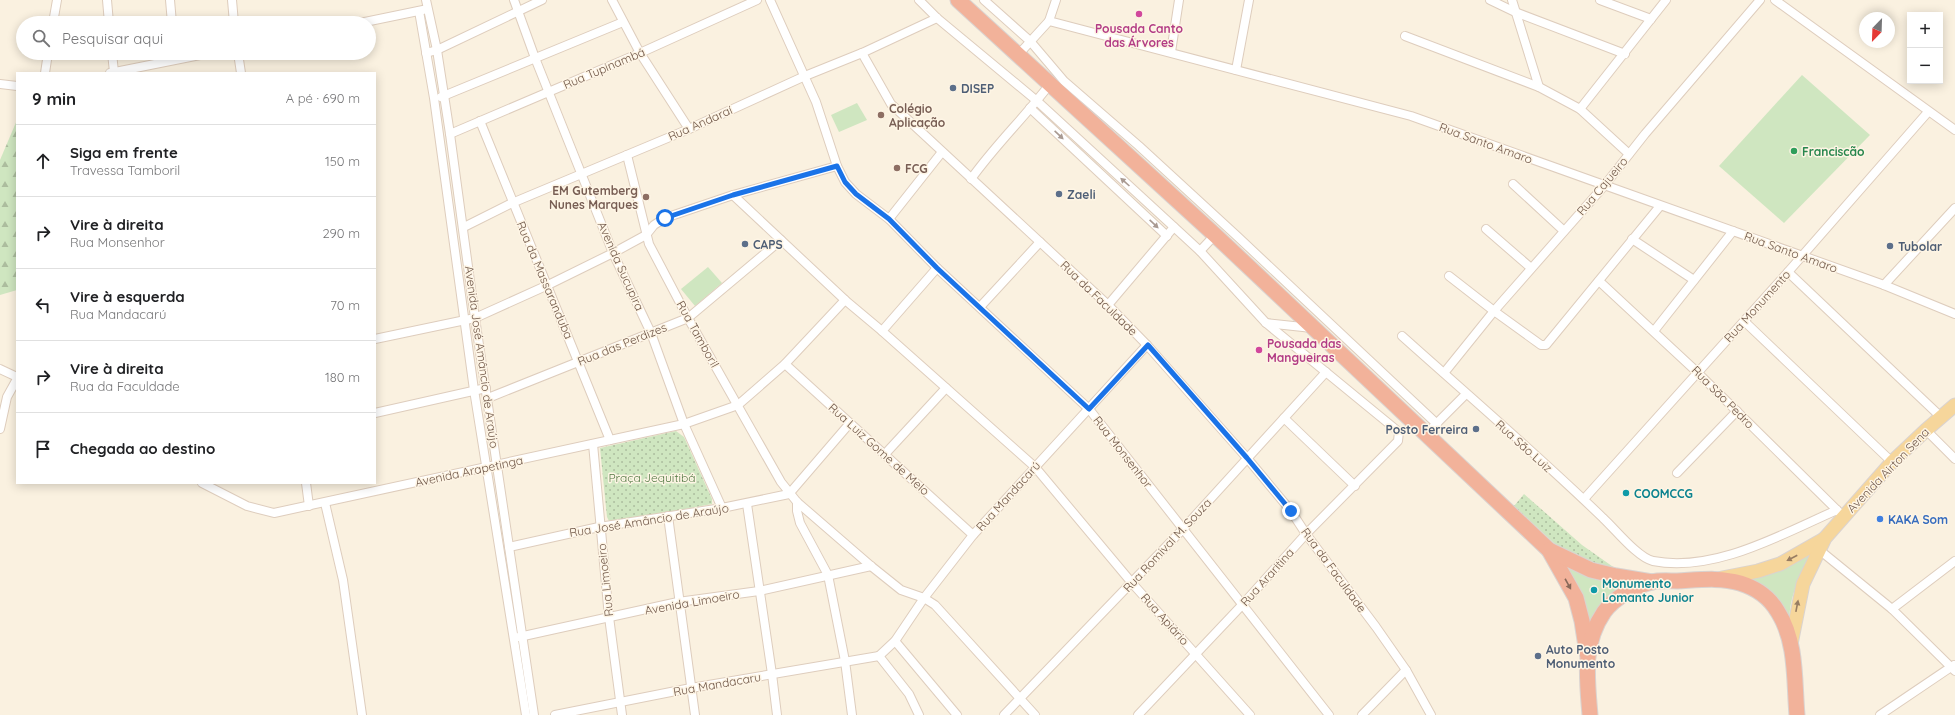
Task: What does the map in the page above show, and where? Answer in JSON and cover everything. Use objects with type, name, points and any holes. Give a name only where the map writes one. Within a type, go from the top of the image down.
[{"type":"highway","points":[[958,0],[1215,235],[1313,328],[1431,429],[1549,550],[1576,598],[1582,621],[1587,653],[1590,715]]},
{"type":"highway","points":[[1549,550],[1591,570],[1616,576],[1652,582],[1716,579],[1740,583],[1751,587],[1766,597],[1782,618],[1792,644],[1797,715]]},
{"type":"highway","points":[[1587,653],[1595,630],[1605,611],[1628,592],[1652,582]]},
{"type":"main road","name":"Avenida Airton Sena","points":[[1792,644],[1803,584],[1819,544],[1840,513],[1926,430],[1955,405]]},
{"type":"main road","name":"Avenida Airton Sena","points":[[1716,579],[1769,568],[1791,559],[1819,544]]},
{"type":"street","points":[[55,16],[57,0]]},
{"type":"street","points":[[106,0],[108,16]]},
{"type":"street","points":[[170,0],[171,16]]},
{"type":"street","points":[[232,0],[233,16]]},
{"type":"street","name":"Avenida José Amâncio de Araújo","points":[[426,0],[437,50],[450,134],[464,227],[475,318],[498,464],[534,715]]},
{"type":"street","name":"Avenida Sucupira","points":[[514,0],[535,58],[613,253],[651,333],[684,424],[722,508]]},
{"type":"street","points":[[426,53],[437,50],[542,0]]},
{"type":"street","points":[[612,0],[640,53],[689,129]]},
{"type":"street","name":"Rua Tupinambá","points":[[450,134],[640,53],[757,0]]},
{"type":"street","name":"Rua Monsenhor","points":[[770,0],[816,102],[837,166],[845,182],[856,194],[889,219],[937,268],[1089,409],[1329,715]]},
{"type":"street","points":[[918,0],[937,18],[1037,102],[1200,251],[1266,323],[1326,372]]},
{"type":"street","points":[[984,0],[1030,41],[1064,81],[1139,146],[1238,236],[1431,429],[1466,394]]},
{"type":"street","points":[[1018,55],[1049,21],[1056,0]]},
{"type":"street","points":[[1170,52],[1179,0]]},
{"type":"street","points":[[1236,70],[1249,0]]},
{"type":"street","points":[[1490,0],[1515,12],[1625,54]]},
{"type":"street","points":[[1512,0],[1539,87]]},
{"type":"street","points":[[1600,0],[1651,19]]},
{"type":"street","points":[[1580,110],[1666,0]]},
{"type":"street","name":"Rua Cajueiro","points":[[1444,373],[1494,311],[1604,186],[1629,154],[1760,0]]},
{"type":"street","points":[[1774,0],[1955,130]]},
{"type":"street","points":[[376,20],[428,9]]},
{"type":"street","points":[[419,11],[434,98],[474,390],[526,715]]},
{"type":"street","name":"Rua Andaraí","points":[[464,227],[512,203],[689,129],[805,76],[862,53],[937,18]]},
{"type":"street","name":"Rua Santo Amaro","points":[[1049,21],[1411,116],[1884,285],[1955,314]]},
{"type":"street","points":[[434,98],[444,96],[623,22]]},
{"type":"street","points":[[1405,36],[1539,87],[1580,110],[1629,154]]},
{"type":"street","name":"Rua da Faculdade","points":[[862,53],[891,104],[1108,305],[1148,345],[1247,458],[1291,511],[1306,534],[1406,670],[1431,715]]},
{"type":"street","points":[[45,72],[47,60]]},
{"type":"street","points":[[112,60],[112,72]]},
{"type":"street","points":[[116,72],[163,60]]},
{"type":"street","points":[[239,60],[241,72]]},
{"type":"street","points":[[0,84],[16,86]]},
{"type":"street","points":[[971,179],[990,153],[1037,102],[1050,84]]},
{"type":"street","points":[[1030,108],[1166,236]]},
{"type":"street","name":"Rua Monumento","points":[[1584,499],[1788,272],[1928,112]]},
{"type":"street","name":"Rua da Massaranduba","points":[[480,121],[512,203],[548,285],[610,440]]},
{"type":"street","points":[[889,219],[942,152]]},
{"type":"street","name":"Rua Tamboril","points":[[627,155],[646,235],[652,251],[760,448],[789,494],[871,566],[901,590],[924,598],[944,613],[1035,715]]},
{"type":"street","points":[[376,339],[475,318],[548,285],[613,253],[646,235],[654,225],[665,218],[733,195],[837,166]]},
{"type":"street","points":[[1513,184],[1564,231]]},
{"type":"street","name":"Rua Apiário","points":[[733,195],[844,300],[882,331],[1035,467],[1132,583],[1250,715]]},
{"type":"street","points":[[1449,276],[1541,345],[1546,345],[1660,206]]},
{"type":"street","points":[[1884,285],[1955,208]]},
{"type":"street","points":[[1108,305],[1174,227]]},
{"type":"street","points":[[1486,229],[1531,268]]},
{"type":"street","points":[[1654,331],[1733,231]]},
{"type":"street","points":[[1200,251],[1215,235]]},
{"type":"street","points":[[1632,239],[1694,280]]},
{"type":"street","name":"Rua das Perdizes","points":[[488,398],[688,318],[781,240]]},
{"type":"street","points":[[454,244],[465,242]]},
{"type":"street","points":[[980,307],[1040,242]]},
{"type":"street","points":[[882,331],[937,268]]},
{"type":"street","points":[[1788,272],[1941,417]]},
{"type":"street","name":"Rua São Pedro","points":[[1599,281],[1697,372],[1840,513]]},
{"type":"street","points":[[738,406],[785,364],[844,300]]},
{"type":"street","points":[[1744,321],[1892,462]]},
{"type":"street","points":[[1266,323],[1313,328]]},
{"type":"street","name":"Rua São Luiz","points":[[1402,336],[1584,499],[1645,558]]},
{"type":"street","name":"Rua Mandacarú","points":[[879,656],[895,641],[924,598],[973,535],[1148,345]]},
{"type":"street","name":"Rua Luiz Gome de Melo","points":[[785,364],[973,535]]},
{"type":"street","points":[[0,369],[16,377]]},
{"type":"street","name":"Rua Romival M. Souza","points":[[1004,715],[1183,529],[1326,372]]},
{"type":"street","name":"Rua Araritina","points":[[1138,715],[1243,604],[1306,534],[1398,441],[1399,432],[1326,372]]},
{"type":"street","points":[[0,429],[7,397],[16,380]]},
{"type":"street","points":[[376,414],[486,388]]},
{"type":"street","points":[[885,454],[946,388]]},
{"type":"street","name":"Avenida Arapetinga","points":[[204,484],[246,506],[268,513],[274,513],[684,424],[738,406]]},
{"type":"street","points":[[1677,473],[1737,411]]},
{"type":"street","points":[[1284,418],[1355,486]]},
{"type":"street","points":[[789,494],[850,423]]},
{"type":"street","points":[[1926,430],[1955,459]]},
{"type":"street","name":"Rua Limoeiro","points":[[593,444],[599,526],[622,715]]},
{"type":"street","points":[[306,484],[309,506]]},
{"type":"street","name":"Rua José Amâncio de Araújo","points":[[509,547],[599,526],[747,504],[789,494]]},
{"type":"street","points":[[797,502],[797,511],[800,523],[828,575],[845,661],[852,715]]},
{"type":"street","points":[[325,503],[343,580],[362,715]]},
{"type":"street","points":[[747,504],[777,715]]},
{"type":"street","name":"Avenida Airton Sena","points":[[1645,558],[1662,562],[1688,562],[1735,554],[1840,513]]},
{"type":"street","points":[[668,516],[678,602],[695,715]]},
{"type":"street","points":[[1819,544],[1892,609],[1954,668],[1880,715]]},
{"type":"street","points":[[1892,609],[1955,561]]},
{"type":"street","name":"Avenida Limoeiro","points":[[513,639],[678,602],[759,591],[871,566]]},
{"type":"street","points":[[895,641],[958,715]]},
{"type":"street","points":[[879,656],[909,694],[919,715]]},
{"type":"street","name":"Rua Mandacaru","points":[[555,715],[691,688],[879,656]]},
{"type":"street","points":[[1362,715],[1406,670]]},
{"type":"green space","name":"Franciscão","points":[[1802,75],[1870,135],[1784,223],[1719,166]]},
{"type":"green space","points":[[857,103],[867,120],[839,132],[831,115]]},
{"type":"green space","points":[[16,122],[16,290],[0,295],[0,160]]},
{"type":"green space","points":[[708,267],[722,283],[695,306],[681,289]]},
{"type":"green space","name":"Praça Jequitibá","points":[[676,431],[684,437],[712,499],[712,504],[610,523],[607,517],[600,448]]},
{"type":"green space","points":[[1524,494],[1582,545],[1619,571],[1578,558],[1556,545],[1514,506]]},
{"type":"green space","points":[[1812,553],[1793,595],[1789,623],[1737,578]]},
{"type":"green space","points":[[1564,565],[1580,574],[1595,579],[1629,586],[1615,592],[1600,607],[1590,627]]},
{"type":"place","name":"Pousada Canto das Árvores","points":[[1139,14]]},
{"type":"place","name":"DISEP","points":[[953,88]]},
{"type":"place","name":"Colégio Aplicação","points":[[881,115]]},
{"type":"place","name":"Franciscão","points":[[1794,151]]},
{"type":"place","name":"FCG","points":[[897,168]]},
{"type":"place","name":"Zaeli","points":[[1059,194]]},
{"type":"place","name":"EM Gutemberg Nunes Marques","points":[[646,197]]},
{"type":"place","name":"CAPS","points":[[745,244]]},
{"type":"place","name":"Tubolar","points":[[1890,246]]},
{"type":"place","name":"Pousada das Mangueiras","points":[[1259,350]]},
{"type":"place","name":"Posto Ferreira","points":[[1476,429]]},
{"type":"place","name":"COOMCCG","points":[[1626,493]]},
{"type":"place","name":"KAKA Som","points":[[1880,519]]},
{"type":"place","name":"Monumento Lomanto Junior","points":[[1594,590]]},
{"type":"place","name":"Auto Posto Monumento","points":[[1538,656]]},
{"type":"route","points":[[665,218],[733,195],[837,166],[845,182],[856,194],[889,219],[937,268],[1089,409],[1148,345],[1247,458],[1291,511]]}]
